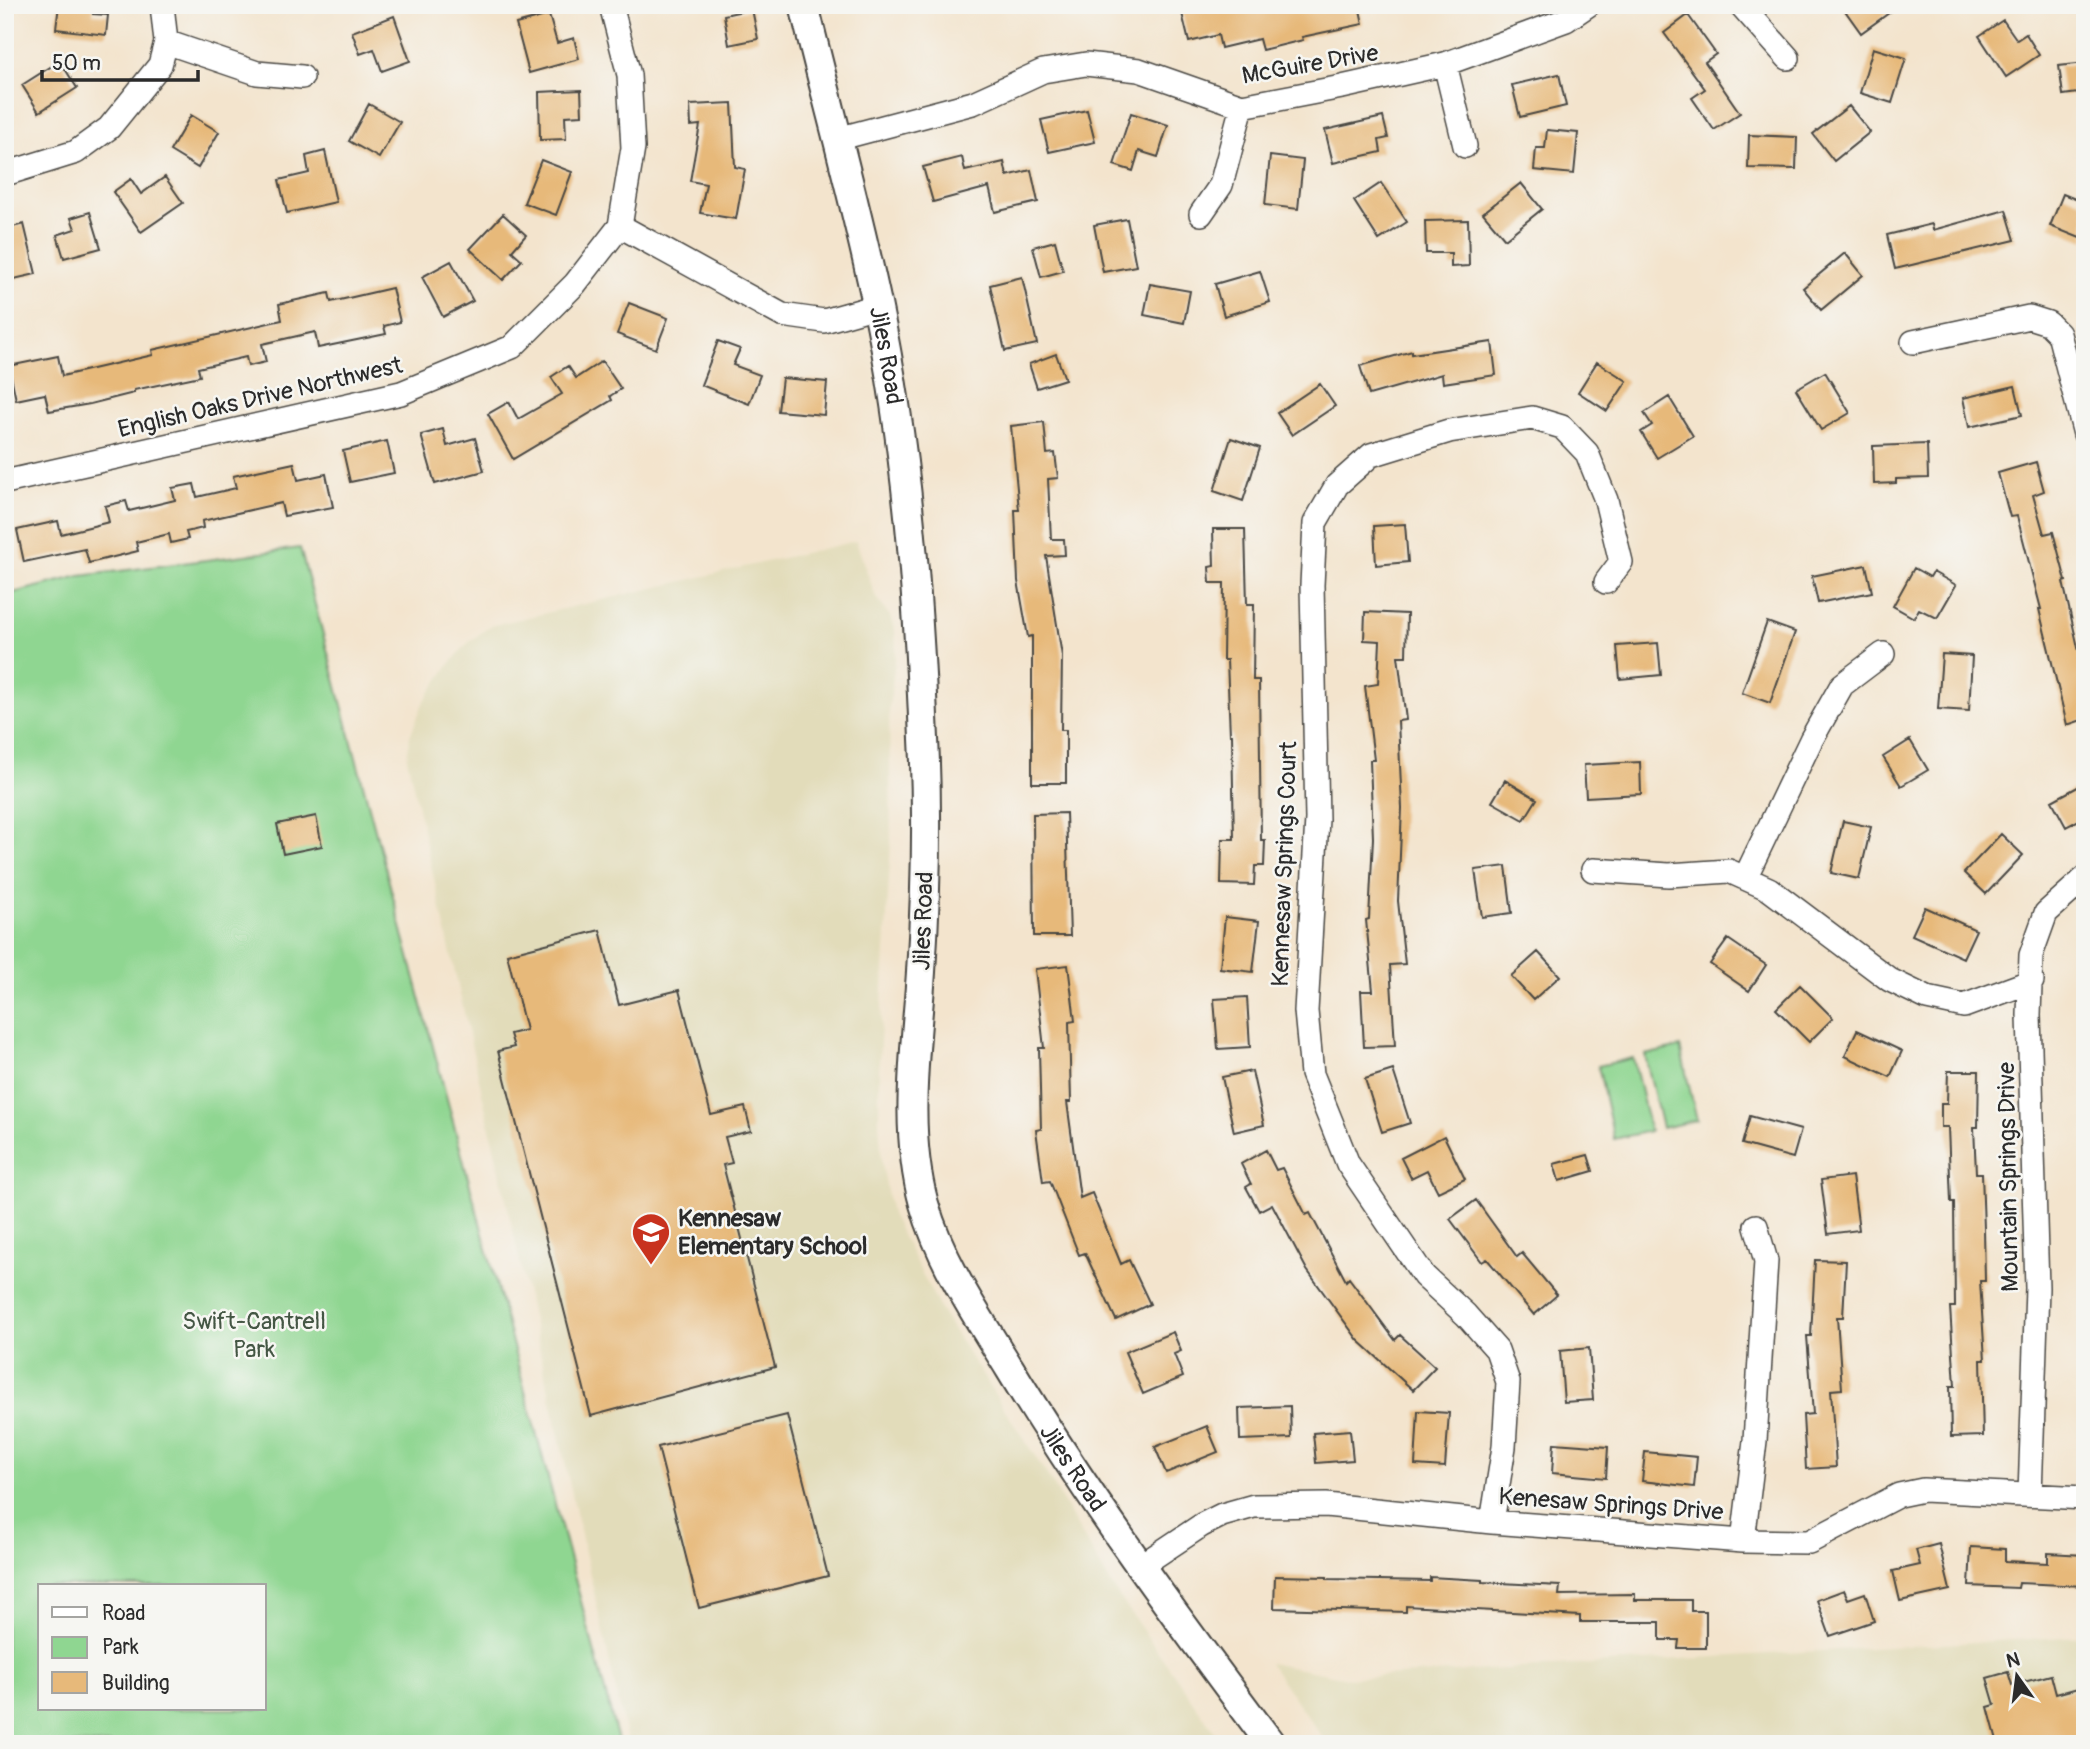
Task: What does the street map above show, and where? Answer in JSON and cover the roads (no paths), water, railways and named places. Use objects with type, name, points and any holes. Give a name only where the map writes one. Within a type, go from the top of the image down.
[{"type":"street","points":[[5,174],[76,152],[108,128],[160,65],[166,42],[162,5]]},
{"type":"street","name":"English Oaks Drive Northwest","points":[[5,482],[401,393],[512,347],[575,284],[620,226],[633,148],[629,75],[611,5]]},
{"type":"street","name":"Jiles Road","points":[[804,5],[877,306],[903,463],[912,540],[925,746],[925,911],[912,1089],[913,1134],[918,1175],[935,1235],[977,1315],[1044,1425],[1139,1567],[1270,1744]]},
{"type":"street","name":"McGuire Drive","points":[[837,139],[973,103],[1043,71],[1086,65],[1139,70],[1242,106],[1445,64],[1566,20],[1588,5]]},
{"type":"street","points":[[1741,5],[1788,58]]},
{"type":"street","points":[[166,42],[257,73],[302,78]]},
{"type":"street","points":[[1445,64],[1465,146]]},
{"type":"street","points":[[1201,214],[1221,185],[1242,106]]},
{"type":"street","points":[[620,226],[782,315],[824,321],[877,306]]},
{"type":"street","points":[[1913,342],[2029,317],[2048,323],[2059,334],[2085,435]]},
{"type":"street","name":"Kennesaw Springs Court","points":[[1492,1522],[1504,1447],[1508,1382],[1497,1350],[1424,1276],[1348,1164],[1312,1074],[1306,1011],[1317,820],[1312,585],[1315,523],[1337,485],[1371,455],[1449,431],[1532,418],[1562,427],[1587,453],[1606,500],[1621,562],[1606,582]]},
{"type":"street","points":[[1745,878],[1811,740],[1842,685],[1883,654]]},
{"type":"street","points":[[1594,870],[1669,875],[1729,871],[1769,889],[1891,980],[1927,998],[1965,1006],[2032,981]]},
{"type":"street","name":"Mountain Springs Drive","points":[[2030,1495],[2038,1288],[2029,1015],[2031,955],[2046,913],[2085,878]]},
{"type":"street","points":[[1743,1541],[1755,1441],[1766,1261],[1756,1226]]},
{"type":"street","name":"Kenesaw Springs Drive","points":[[1139,1567],[1202,1525],[1222,1515],[1254,1506],[1326,1505],[1492,1522],[1743,1541],[1810,1542],[1899,1495],[1923,1490],[2085,1498]]},
{"type":"place","name":"Kennesaw Elementary School","points":[[651,1266]]},
{"type":"park label","name":"Swift-Cantrell Park","points":[[254,1335]]}]
